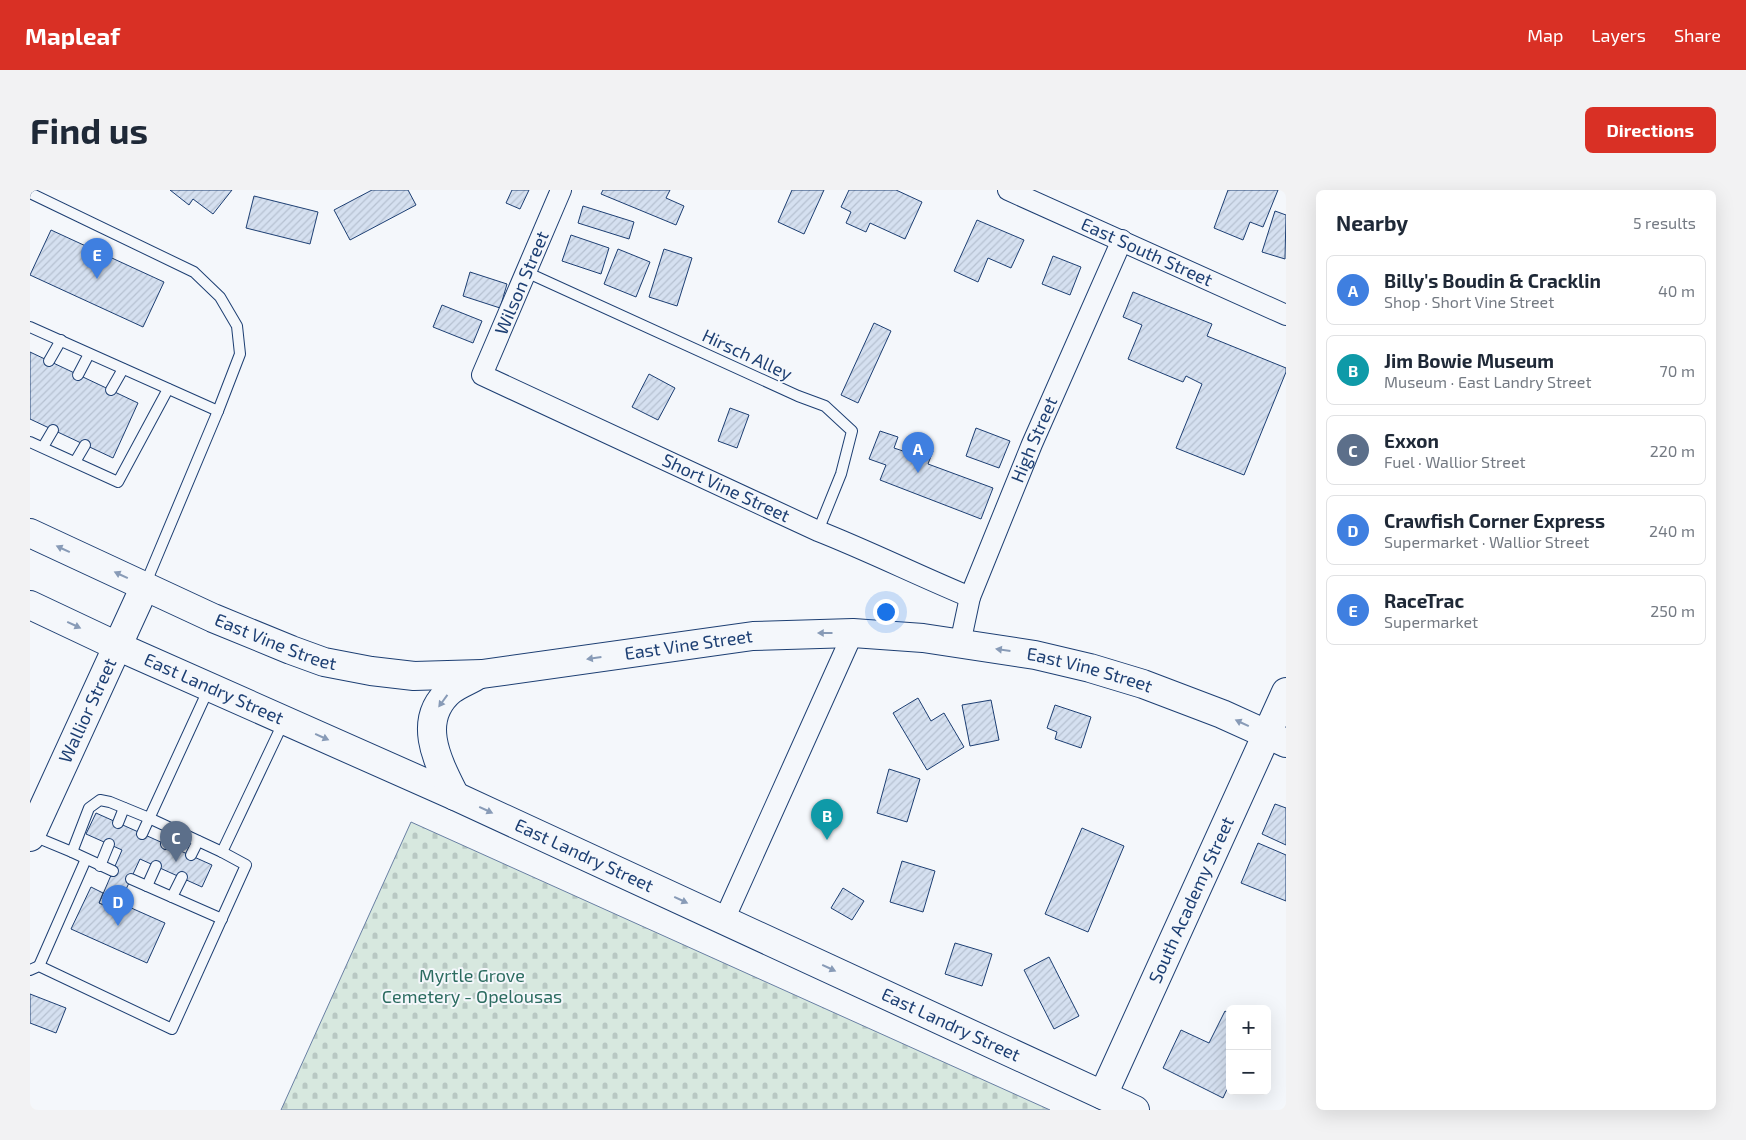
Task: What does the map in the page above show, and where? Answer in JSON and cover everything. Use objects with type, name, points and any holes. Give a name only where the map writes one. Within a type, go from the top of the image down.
[{"type":"main road","name":"East Vine Street","points":[[30,533],[213,618],[290,650],[324,662],[371,671],[414,676],[482,674],[753,636],[853,633],[923,638],[1035,654],[1090,668],[1143,684],[1222,714],[1276,739]]},
{"type":"main road","name":"Wallior Street","points":[[30,836],[145,586]]},
{"type":"main road","name":"East Landry Street","points":[[30,605],[117,646],[455,796],[724,920],[1100,1103],[1135,1110]]},
{"type":"main road","points":[[455,796],[436,753],[431,736],[434,717],[440,702],[452,690],[482,674]]},
{"type":"main road","name":"South Academy Street","points":[[1100,1103],[1276,739],[1286,692]]},
{"type":"street","name":"Wilson Street","points":[[482,376],[561,190]]},
{"type":"street","name":"East South Street","points":[[1008,190],[1122,240],[1286,316]]},
{"type":"street","name":"High Street","points":[[960,644],[970,596],[1032,444],[1122,240]]},
{"type":"street","name":"Short Vine Street","points":[[482,376],[818,531],[970,596]]},
{"type":"street","points":[[724,920],[853,633]]},
{"type":"lane","points":[[30,193],[194,272],[220,297],[238,326],[240,354],[145,586]]},
{"type":"lane","name":"Hirsch Alley","points":[[526,272],[798,396],[825,406],[852,431],[841,474],[818,531]]},
{"type":"lane","points":[[31,329],[61,340],[218,411]]},
{"type":"lane","points":[[49,360],[61,340]]},
{"type":"lane","points":[[78,375],[89,354]]},
{"type":"lane","points":[[111,390],[123,369]]},
{"type":"lane","points":[[30,442],[118,482],[168,388]]},
{"type":"lane","points":[[43,447],[53,430]]},
{"type":"lane","points":[[75,462],[85,444]]},
{"type":"lane","points":[[142,834],[210,687]]},
{"type":"lane","points":[[222,852],[284,720]]},
{"type":"lane","points":[[72,852],[89,808],[100,800],[110,802],[149,818],[246,865],[172,1030],[34,968],[86,859]]},
{"type":"lane","points":[[118,823],[124,808]]},
{"type":"lane","points":[[166,844],[173,829]]},
{"type":"lane","points":[[30,836],[72,852],[113,871]]},
{"type":"lane","points":[[191,855],[198,841]]},
{"type":"lane","points":[[100,866],[109,844]]},
{"type":"lane","points":[[147,886],[156,866]]},
{"type":"lane","points":[[172,897],[182,877]]},
{"type":"lane","points":[[131,879],[222,919]]},
{"type":"green space","name":"Myrtle Grove Cemetery - Opelousas","points":[[411,822],[1050,1110],[281,1110]]},
{"type":"building","points":[[170,190],[232,190],[213,214],[193,199],[189,205]]},
{"type":"building","points":[[372,190],[408,190],[416,205],[350,240],[334,210]]},
{"type":"building","points":[[512,190],[529,190],[520,209],[506,203]]},
{"type":"building","points":[[603,190],[670,190],[666,198],[684,206],[676,225],[601,194]]},
{"type":"building","points":[[792,190],[824,190],[804,234],[778,222]]},
{"type":"building","points":[[849,190],[896,190],[922,202],[905,239],[870,223],[866,232],[846,223],[851,212],[841,207]]},
{"type":"building","points":[[1228,190],[1278,190],[1263,227],[1250,222],[1243,240],[1214,228]]},
{"type":"building","points":[[254,196],[318,212],[310,244],[246,228]]},
{"type":"building","points":[[583,206],[634,222],[629,239],[578,223]]},
{"type":"building","points":[[1275,211],[1286,215],[1285,259],[1262,252]]},
{"type":"building","points":[[977,220],[1024,240],[1011,268],[988,258],[978,282],[954,271]]},
{"type":"building","points":[[51,230],[164,282],[143,327],[30,275]]},
{"type":"building","points":[[571,235],[609,248],[601,274],[562,261]]},
{"type":"building","points":[[618,249],[650,262],[636,297],[604,284]]},
{"type":"building","points":[[664,249],[692,258],[677,306],[649,297]]},
{"type":"building","points":[[1053,256],[1081,267],[1070,295],[1042,284]]},
{"type":"building","points":[[470,272],[507,284],[500,308],[463,296]]},
{"type":"building","points":[[1133,292],[1212,324],[1207,336],[1286,368],[1244,475],[1176,448],[1202,384],[1186,376],[1183,382],[1128,359],[1142,325],[1123,317]]},
{"type":"building","points":[[442,305],[482,321],[473,343],[433,327]]},
{"type":"building","points":[[874,323],[891,331],[858,403],[841,395]]},
{"type":"building","points":[[30,352],[138,403],[113,458],[30,419]]},
{"type":"building","points":[[649,374],[675,388],[658,420],[632,407]]},
{"type":"building","points":[[730,408],[749,415],[737,448],[718,441]]},
{"type":"building","points":[[976,428],[1010,441],[999,468],[966,456]]},
{"type":"building","points":[[880,431],[898,437],[894,448],[909,453],[913,443],[933,451],[928,464],[993,488],[981,519],[880,480],[886,465],[869,459]]},
{"type":"building","points":[[918,698],[931,721],[944,713],[964,747],[927,770],[893,713]]},
{"type":"building","points":[[991,700],[999,740],[970,746],[962,705]]},
{"type":"building","points":[[1055,705],[1091,717],[1081,748],[1055,739],[1057,732],[1047,728]]},
{"type":"building","points":[[889,769],[920,779],[907,822],[877,813]]},
{"type":"building","points":[[1275,804],[1286,808],[1286,845],[1262,834]]},
{"type":"building","points":[[96,813],[212,865],[202,887],[140,859],[116,911],[99,903],[122,850],[86,834]]},
{"type":"building","points":[[1082,828],[1124,846],[1088,932],[1045,914]]},
{"type":"building","points":[[1258,843],[1286,855],[1286,901],[1241,883]]},
{"type":"building","points":[[902,861],[935,871],[923,912],[890,902]]},
{"type":"building","points":[[91,887],[103,893],[99,903],[116,911],[120,903],[165,923],[147,963],[71,929]]},
{"type":"building","points":[[843,888],[864,901],[852,920],[831,908]]},
{"type":"building","points":[[955,943],[992,954],[982,986],[945,974]]},
{"type":"building","points":[[1049,957],[1079,1016],[1054,1029],[1024,970]]},
{"type":"building","points":[[30,994],[66,1008],[56,1033],[30,1023]]},
{"type":"building","points":[[1225,1011],[1226,1092],[1223,1098],[1163,1068],[1181,1030],[1209,1043]]},
{"type":"place","name":"RaceTrac","points":[[97,279]]},
{"type":"place","name":"Billy's Boudin & Cracklin","points":[[918,473]]},
{"type":"place","name":"Jim Bowie Museum","points":[[827,840]]},
{"type":"place","name":"Exxon","points":[[176,862]]},
{"type":"place","name":"Crawfish Corner Express","points":[[118,926]]}]
